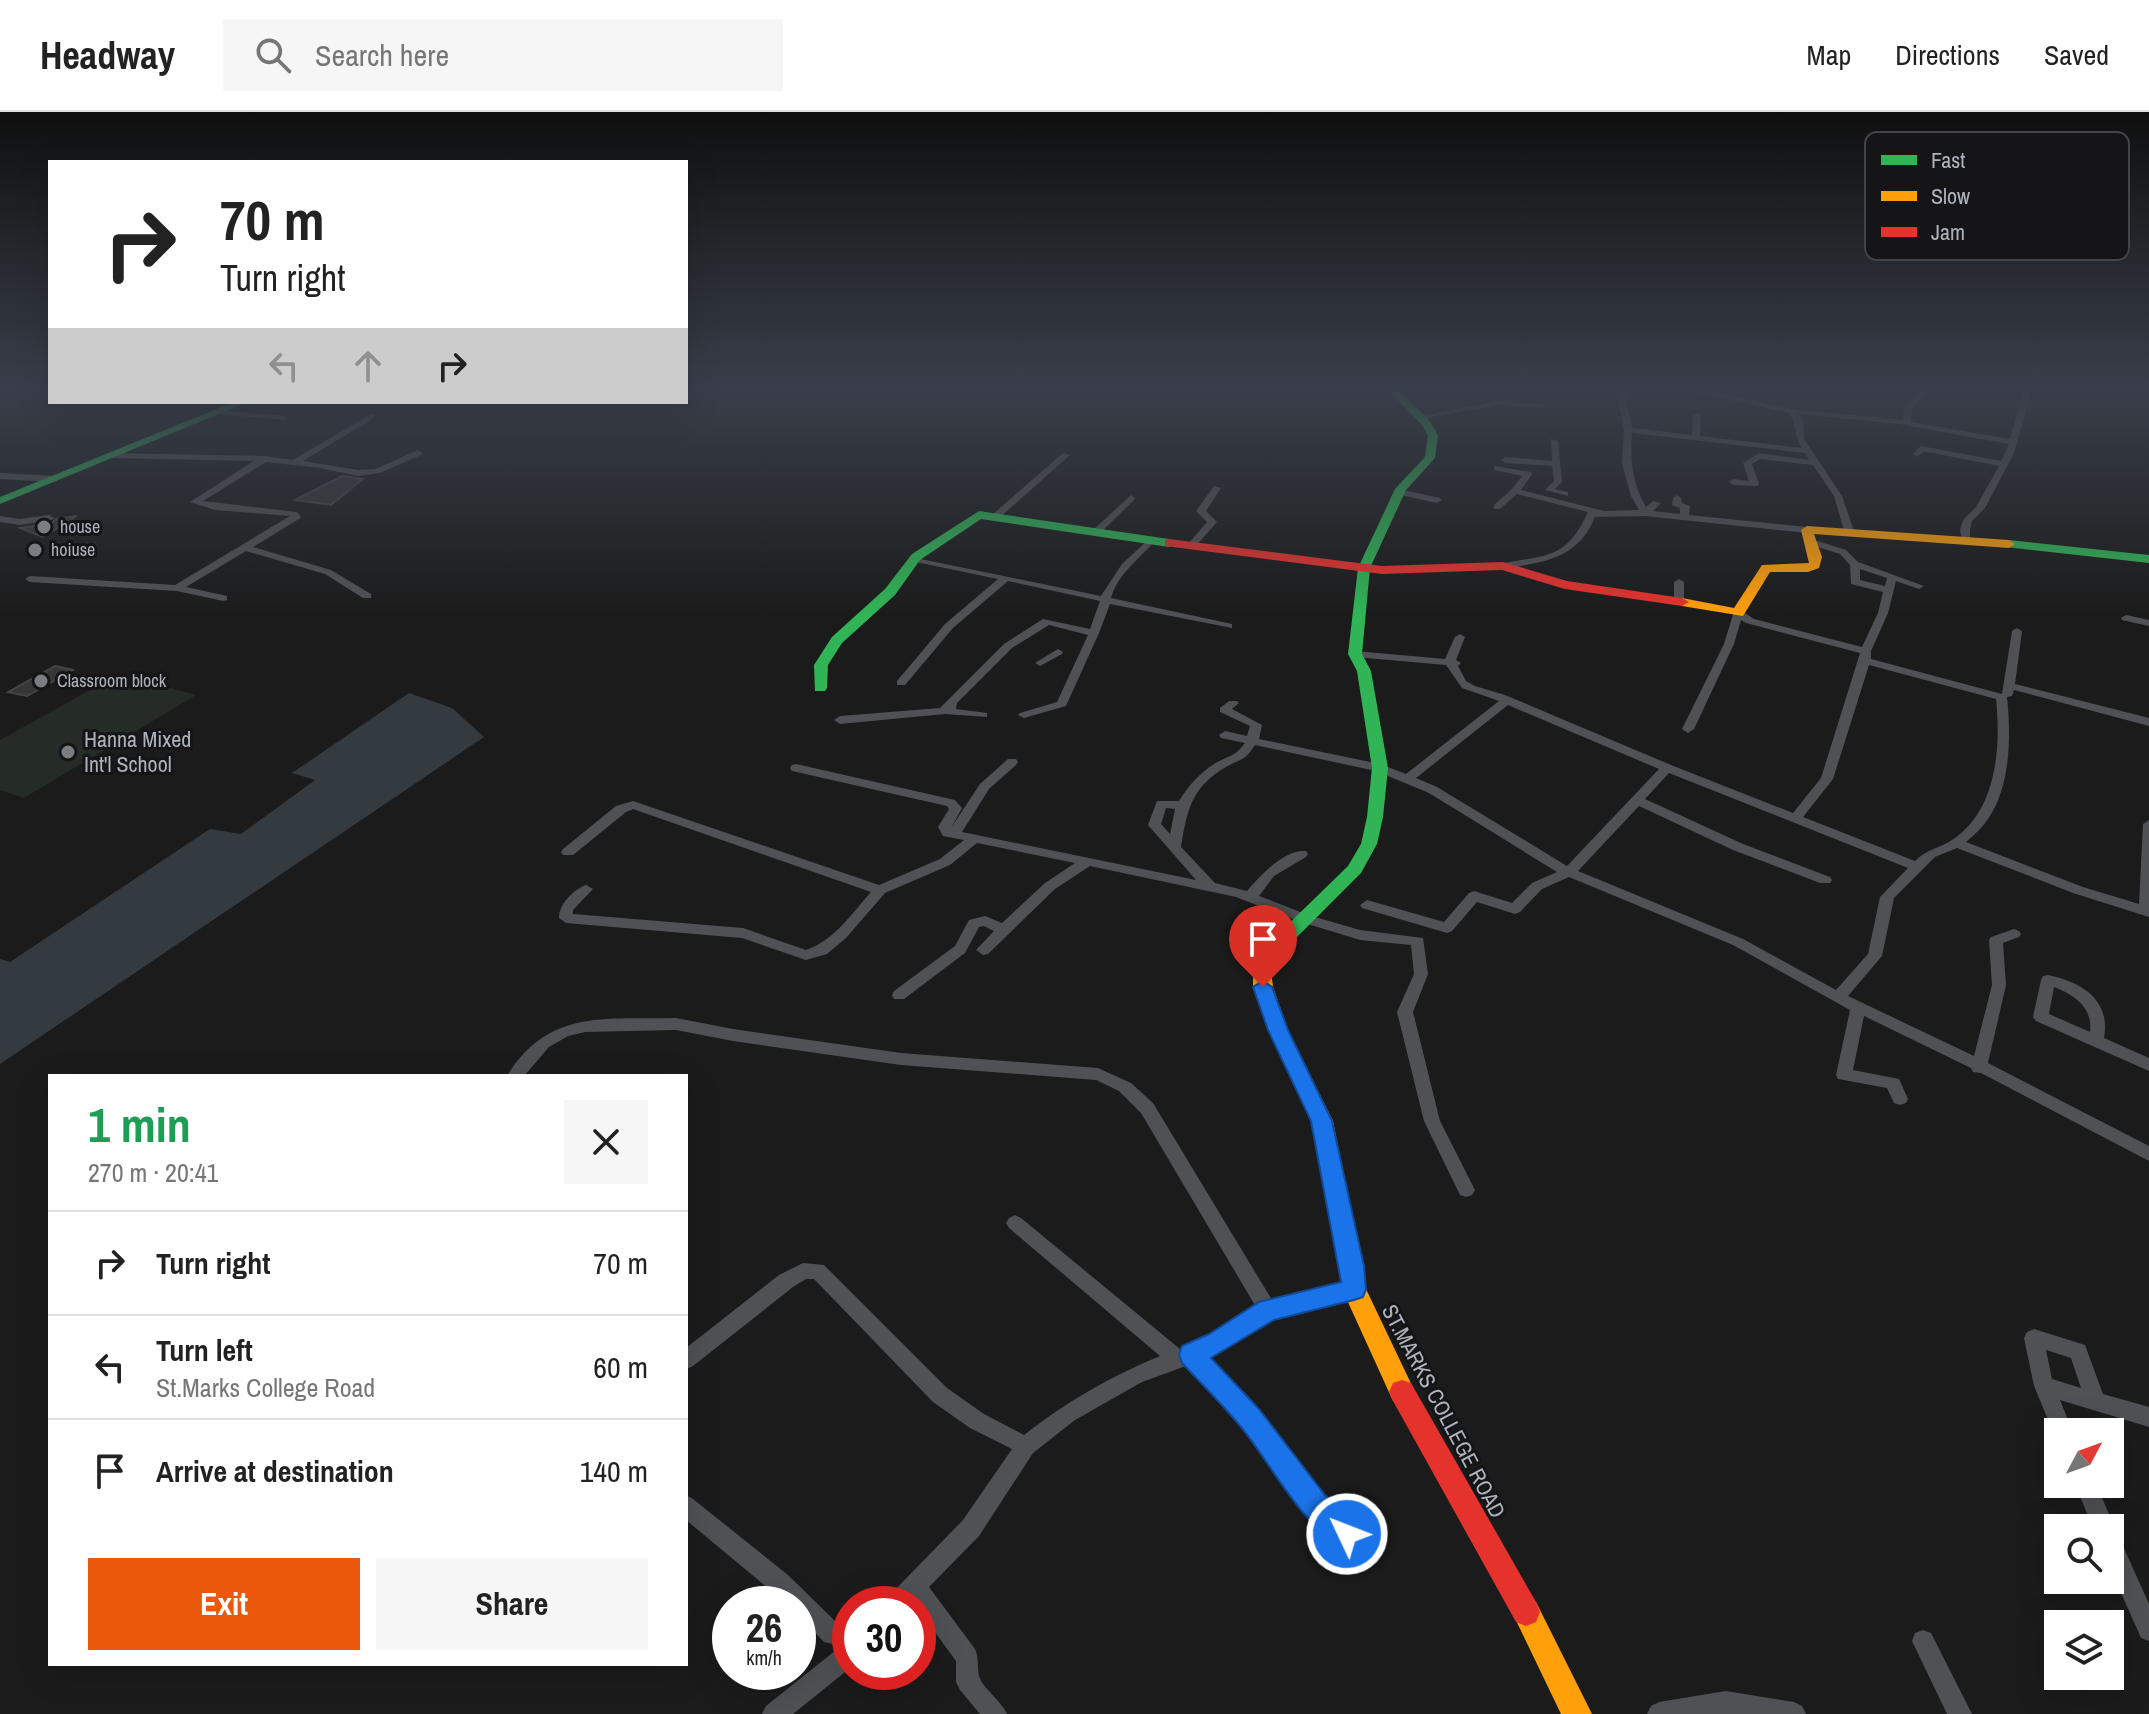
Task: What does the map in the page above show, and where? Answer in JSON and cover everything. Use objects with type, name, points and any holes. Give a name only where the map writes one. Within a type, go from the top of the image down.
[{"type":"main road","points":[[0,501],[88,466]]},
{"type":"main road","name":"ST.MARKS COLLEGE ROAD","points":[[1423,466],[1399,492],[1364,568],[1355,654],[1364,671],[1380,768],[1369,844],[1355,869],[1303,918],[1268,957],[1262,969],[1263,987],[1278,1030],[1322,1121],[1354,1289],[1401,1390],[1523,1606],[1577,1714]]},
{"type":"main road","points":[[820,688],[819,669],[825,656],[846,631],[903,578],[914,559],[948,537],[970,516],[1364,568],[1503,566],[1565,585],[1679,591],[1738,613],[1766,568],[1808,568],[1815,565],[1816,557],[1809,536],[1850,534],[1967,539],[2149,559]]},
{"type":"street","points":[[177,588],[248,548],[297,515],[195,502],[253,466]]},
{"type":"street","points":[[320,466],[368,473],[386,466]]},
{"type":"street","points":[[995,517],[1054,466]]},
{"type":"street","points":[[1555,466],[1558,482],[1549,490],[1567,495],[1560,503]]},
{"type":"street","points":[[1627,466],[1635,496],[1645,513]]},
{"type":"street","points":[[1733,482],[1755,484],[1749,466]]},
{"type":"street","points":[[1818,466],[1838,496],[1850,534]]},
{"type":"street","points":[[1967,539],[1965,530],[1968,520],[1980,508],[2003,466]]},
{"type":"street","points":[[1497,468],[1528,474],[1497,507]]},
{"type":"street","points":[[0,476],[55,479]]},
{"type":"street","points":[[1191,546],[1212,522],[1201,511],[1217,488]]},
{"type":"street","points":[[1515,491],[1601,513]]},
{"type":"street","points":[[1399,492],[1437,500]]},
{"type":"street","points":[[1096,532],[1131,498]]},
{"type":"street","points":[[1677,498],[1677,505],[1685,506],[1684,518]]},
{"type":"street","points":[[1645,513],[1656,503]]},
{"type":"street","points":[[1503,566],[1565,553],[1580,538],[1591,514],[1645,513],[1809,536],[1843,552],[1855,564],[1919,586]]},
{"type":"street","points":[[0,519],[20,522],[49,518]]},
{"type":"street","points":[[1705,520],[1710,534]]},
{"type":"street","points":[[1024,715],[1062,704],[1094,633],[1107,592],[1125,566],[1150,541]]},
{"type":"street","points":[[248,548],[328,572],[367,596]]},
{"type":"street","points":[[914,559],[1228,626]]},
{"type":"street","points":[[1855,564],[1855,582],[1889,590]]},
{"type":"street","points":[[1795,819],[1827,779],[1883,613],[1892,577]]},
{"type":"street","points":[[901,683],[949,626],[1006,578]]},
{"type":"street","points":[[30,579],[177,588],[223,598]]},
{"type":"street","points":[[1688,729],[1729,644],[1738,613],[1750,621],[2001,697],[2008,694],[2011,686],[2017,631]]},
{"type":"street","points":[[2126,618],[2149,623]]},
{"type":"street","points":[[840,720],[943,711],[1008,646],[1047,621],[1054,620],[1094,633]]},
{"type":"street","points":[[1460,637],[1452,662],[1469,690],[1488,692],[1667,768],[1916,866]]},
{"type":"street","points":[[1040,663],[1058,652]]},
{"type":"street","points":[[1355,654],[1452,662]]},
{"type":"street","points":[[2011,686],[2149,722]]},
{"type":"street","points":[[1838,998],[1875,956],[1884,925],[1887,897],[1930,854],[1957,843],[1978,824],[1991,801],[2001,756],[2004,719],[2001,697]]},
{"type":"street","points":[[1406,780],[1507,700]]},
{"type":"street","points":[[951,702],[950,712],[983,715]]},
{"type":"street","points":[[1174,849],[1182,805],[1202,781],[1226,760],[1241,757],[1252,741],[1256,725],[1224,710],[1233,703]]},
{"type":"street","points":[[1225,735],[1380,768],[1433,790],[1532,854],[1738,942],[1838,998],[1948,1049],[1979,1068],[2149,1154]]},
{"type":"street","points":[[954,834],[984,787],[1012,762]]},
{"type":"street","points":[[796,768],[951,803],[956,808],[944,827],[954,834],[1250,897],[1303,918],[1360,935],[1418,941],[1421,974],[1405,1012],[1432,1121],[1466,1190]]},
{"type":"street","points":[[1367,905],[1447,928],[1474,896],[1515,909],[1537,886],[1569,872],[1667,768]]},
{"type":"street","points":[[1637,800],[1738,847],[1825,880]]},
{"type":"street","points":[[1182,805],[1161,804],[1154,825],[1211,888]]},
{"type":"street","points":[[568,852],[621,809],[633,805],[880,890]]},
{"type":"street","points":[[1957,843],[2078,890],[2148,912],[2149,824]]},
{"type":"street","points":[[586,889],[566,909],[566,918],[743,933],[806,955],[822,950],[841,935],[880,890],[945,862],[975,838]]},
{"type":"street","points":[[1250,897],[1269,873],[1301,854]]},
{"type":"street","points":[[983,950],[1050,886],[1087,862]]},
{"type":"street","points":[[899,995],[960,949],[969,938],[974,923],[985,921],[1002,929]]},
{"type":"street","points":[[1979,1068],[1999,985],[1996,940],[2014,934]]},
{"type":"street","points":[[1858,1007],[1844,1075],[1893,1083],[1900,1099]]},
{"type":"street","points":[[517,1074],[543,1043],[564,1031],[585,1026],[676,1024],[901,1059],[1098,1074],[1125,1087],[1147,1108],[1268,1310]]},
{"type":"street","points":[[2096,1039],[2149,1065]]},
{"type":"street","points":[[1015,1223],[1185,1357],[1250,1418],[1315,1504],[1347,1534]]},
{"type":"street","points":[[688,1358],[786,1281],[803,1271],[818,1271],[940,1395],[977,1421],[1026,1446]]},
{"type":"street","points":[[915,1586],[971,1528],[1026,1446],[1068,1413],[1135,1376],[1218,1342],[1268,1310],[1354,1289]]},
{"type":"street","points":[[2057,1418],[2044,1386],[2034,1338],[2078,1351],[2096,1401]]},
{"type":"street","points":[[2044,1386],[2149,1417]]},
{"type":"street","points":[[688,1508],[741,1555],[807,1605],[832,1634]]},
{"type":"street","points":[[2124,1574],[2149,1630]]},
{"type":"street","points":[[936,1615],[967,1657],[968,1682],[995,1714]]},
{"type":"street","points":[[1923,1641],[1960,1714]]},
{"type":"street","points":[[774,1714],[832,1667]]},
{"type":"street","points":[[1659,1714],[1726,1703],[1794,1714]]},
{"type":"shaded area","points":[[119,674],[196,695],[24,798],[0,790],[0,740]]},
{"type":"shaded area","points":[[409,693],[452,708],[484,737],[0,1064],[0,959],[10,962],[210,829],[241,834],[315,780],[292,773]]},
{"type":"building","points":[[342,476],[363,479],[331,505],[295,500]]},
{"type":"building","points":[[77,516],[43,537],[20,528],[52,523],[56,519]]},
{"type":"building","name":"Classroom block","points":[[55,666],[73,670],[27,696],[8,692]]},
{"type":"traffic: fast","points":[[0,501],[86,466]]},
{"type":"traffic: fast","points":[[1279,944],[1355,869],[1369,844],[1380,768],[1364,671],[1355,654],[1364,568],[1401,489],[1423,466]]},
{"type":"traffic: fast","points":[[820,688],[821,665],[837,640],[890,592],[916,557],[979,515],[1169,543]]},
{"type":"traffic: fast","points":[[2009,544],[2149,559]]},
{"type":"traffic: slow","points":[[1682,602],[1738,613],[1766,568],[1808,568],[1815,565],[1816,557],[1807,530],[2009,544]]},
{"type":"traffic: slow","points":[[1279,944],[1262,969],[1263,987],[1278,1030],[1322,1121],[1354,1289],[1402,1392]]},
{"type":"traffic: slow","points":[[1526,1612],[1577,1714]]},
{"type":"traffic: jam","points":[[1169,543],[1382,570],[1503,566],[1565,585],[1682,602]]},
{"type":"traffic: jam","points":[[1402,1392],[1526,1612]]},
{"type":"place","name":"house","points":[[44,527]]},
{"type":"place","name":"hoiuse","points":[[35,550]]},
{"type":"place","name":"Classroom block","points":[[41,681]]},
{"type":"place","name":"Hanna Mixed Int'l School","points":[[68,752]]},
{"type":"route","points":[[1263,987],[1278,1030],[1322,1121],[1354,1289],[1268,1310],[1218,1342],[1191,1354],[1250,1418],[1315,1504],[1347,1534]]}]
